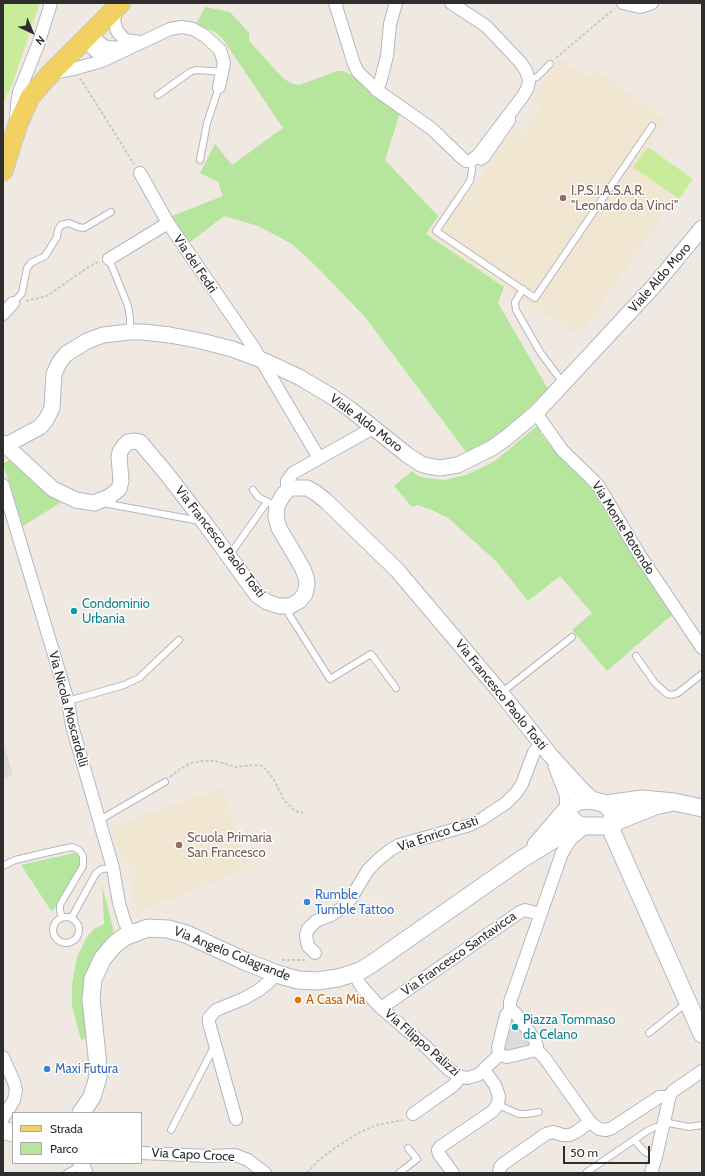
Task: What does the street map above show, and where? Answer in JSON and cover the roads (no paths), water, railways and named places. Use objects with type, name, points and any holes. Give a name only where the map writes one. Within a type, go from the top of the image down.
[{"type":"main road","points":[[3,171],[17,126],[30,97],[46,78],[119,5]]},
{"type":"main road","points":[[702,808],[674,802],[638,799],[599,802],[582,800],[575,802],[567,808],[571,818],[597,825],[613,834],[702,1034]]},
{"type":"main road","points":[[597,825],[613,818],[612,812],[599,802]]},
{"type":"main road","name":"Via Angelo Colagrande","points":[[84,1111],[95,1089],[98,1077],[91,999],[93,978],[108,951],[119,941],[131,934],[148,928],[176,931],[186,934],[249,963],[277,967],[298,980],[332,980],[354,973],[373,963],[522,859],[571,829],[627,818],[655,806],[674,802]]},
{"type":"main road","name":"Via Angelo Colagrande","points":[[522,859],[567,808]]},
{"type":"street","points":[[51,3],[29,70],[30,77],[36,83],[46,78],[102,61],[129,47],[176,28],[193,29],[211,40],[220,50],[224,59],[223,72],[219,87]]},
{"type":"street","points":[[335,3],[354,64],[362,77],[376,90],[432,129],[466,161],[473,160],[509,115],[526,91],[529,80],[526,71],[521,64],[486,26],[451,3]]},
{"type":"street","points":[[376,90],[380,83],[387,56],[390,24],[396,3]]},
{"type":"street","points":[[619,5],[640,7],[652,3]]},
{"type":"street","points":[[119,5],[114,20],[117,31],[125,40],[141,42]]},
{"type":"street","points":[[113,56],[106,56],[95,52],[89,45],[87,37],[95,39],[106,47],[129,47]]},
{"type":"street","points":[[38,45],[38,66],[40,72],[46,78]]},
{"type":"street","points":[[17,126],[16,114],[18,98],[32,62]]},
{"type":"street","name":"Via dei Fedri","points":[[140,173],[168,223],[261,360],[319,458]]},
{"type":"street","points":[[109,259],[168,223]]},
{"type":"street","name":"Viale Aldo Moro","points":[[4,445],[40,426],[49,416],[52,403],[54,374],[59,363],[66,354],[78,346],[95,338],[111,334],[130,332],[170,335],[201,341],[232,349],[261,360],[293,374],[331,396],[414,459],[428,466],[440,468],[458,465],[492,448],[536,413],[654,286],[702,228]]},
{"type":"street","points":[[3,314],[13,303]]},
{"type":"street","name":"Via Monte Rotondo","points":[[536,413],[562,450],[600,487],[636,549],[702,648]]},
{"type":"street","points":[[286,606],[294,604],[303,598],[307,581],[302,567],[279,528],[272,504],[281,498],[288,490],[286,483],[291,475],[373,428]]},
{"type":"street","name":"Via Francesco Paolo Tosti","points":[[98,502],[109,498],[119,489],[121,481],[120,452],[126,443],[138,441],[161,467],[204,522],[260,598],[270,604],[286,606]]},
{"type":"street","points":[[4,445],[58,492],[76,500],[89,503],[98,502]]},
{"type":"street","name":"Via Nicola Moscardelli","points":[[3,485],[68,701],[72,726],[98,821],[113,868],[119,903],[125,923],[131,934]]},
{"type":"street","name":"Via Francesco Paolo Tosti","points":[[288,490],[302,488],[311,490],[326,501],[397,570],[501,693],[552,758],[585,793],[599,802]]},
{"type":"street","name":"Via Enrico Casti","points":[[315,953],[308,946],[306,935],[308,929],[316,921],[334,914],[344,907],[368,870],[376,861],[399,845],[463,828],[477,822],[500,808],[511,799],[519,788],[527,774],[534,752],[541,744]]},
{"type":"street","name":"Via Francesco Paolo Tosti","points":[[552,758],[564,785],[567,808]]},
{"type":"street","points":[[510,1011],[513,1011],[516,1014],[537,1044],[532,1051],[507,1057],[499,1055],[498,1048],[506,1015],[510,1011],[510,1002],[564,849],[577,834],[597,825]]},
{"type":"street","name":"Via Francesco Santavicca","points":[[381,1008],[520,912],[526,910],[540,914]]},
{"type":"street","points":[[236,1119],[208,1020],[212,1013],[216,1010],[259,990],[270,981],[277,967]]},
{"type":"street","name":"Via Filippo Palizzi","points":[[354,973],[361,986],[381,1008],[448,1069],[460,1077],[472,1077],[484,1070],[499,1055]]},
{"type":"street","points":[[535,1048],[544,1057],[590,1122],[599,1129],[609,1129],[659,1097],[668,1097]]},
{"type":"street","points":[[3,1057],[16,1090],[14,1100],[3,1118]]},
{"type":"street","points":[[453,1173],[439,1154],[438,1150],[440,1147],[493,1111],[498,1105],[499,1099],[497,1089],[494,1082],[484,1070]]},
{"type":"street","points":[[651,1173],[656,1157],[668,1097],[673,1090],[702,1071]]},
{"type":"street","points":[[413,1114],[457,1082],[460,1077]]},
{"type":"street","points":[[499,1173],[500,1167],[503,1164],[546,1134],[553,1132],[563,1135],[570,1135],[590,1122]]},
{"type":"street","name":"Via Capo Croce","points":[[142,1153],[209,1156],[235,1155],[248,1160],[265,1173]]},
{"type":"lane","points":[[529,80],[533,80],[537,77],[550,64]]},
{"type":"lane","points":[[158,95],[190,72],[196,70],[223,72]]},
{"type":"lane","points":[[200,160],[207,123],[219,87]]},
{"type":"lane","points":[[473,160],[470,181],[436,231],[535,298],[652,126]]},
{"type":"lane","points":[[13,303],[22,293],[27,268],[31,263],[45,256],[55,240],[58,229],[61,225],[67,223],[78,228],[84,228],[111,212]]},
{"type":"lane","points":[[109,259],[128,306],[130,332]]},
{"type":"lane","points":[[523,289],[515,302],[516,310],[540,352],[564,384]]},
{"type":"lane","points":[[229,556],[272,504],[258,497],[253,490]]},
{"type":"lane","points":[[98,502],[204,522]]},
{"type":"lane","points":[[286,606],[290,616],[330,679],[371,654],[396,688]]},
{"type":"lane","points":[[501,693],[572,637]]},
{"type":"lane","points":[[68,701],[124,685],[139,678],[179,640]]},
{"type":"lane","points":[[636,656],[651,678],[660,689],[667,694],[672,695],[678,693],[702,674]]},
{"type":"lane","points":[[98,821],[165,782]]},
{"type":"lane","points":[[3,866],[12,861],[62,849],[73,847],[79,850],[83,856],[83,866],[60,905],[62,917]]},
{"type":"lane","points":[[72,917],[96,873],[102,869],[113,868]]},
{"type":"lane","points":[[62,917],[72,917],[79,926],[79,934],[74,941],[65,943],[56,939],[53,931],[55,922],[62,917]]},
{"type":"lane","points":[[649,1033],[680,1008],[688,1004]]},
{"type":"lane","points":[[171,1130],[215,1045]]},
{"type":"lane","points":[[498,1105],[518,1114],[539,1112]]},
{"type":"lane","points":[[587,1172],[652,1128],[663,1125],[689,1128],[702,1125]]},
{"type":"lane","points":[[634,1140],[645,1152],[656,1157]]},
{"type":"lane","points":[[399,1173],[417,1159],[408,1148]]},
{"type":"lane","points":[[67,1173],[83,1167]]},
{"type":"place","name":"I.P.S.I.A.S.A.R. \"Leonardo da Vinci\"","points":[[563,198]]},
{"type":"place","name":"Condominio Urbania","points":[[74,611]]},
{"type":"place","name":"Scuola Primaria San Francesco","points":[[179,845]]},
{"type":"place","name":"Rumble Tumble Tattoo","points":[[307,902]]},
{"type":"place","name":"A Casa Mia","points":[[298,1000]]},
{"type":"place","name":"Piazza Tommaso da Celano","points":[[515,1027]]},
{"type":"place","name":"Maxi Futura","points":[[47,1069]]}]
